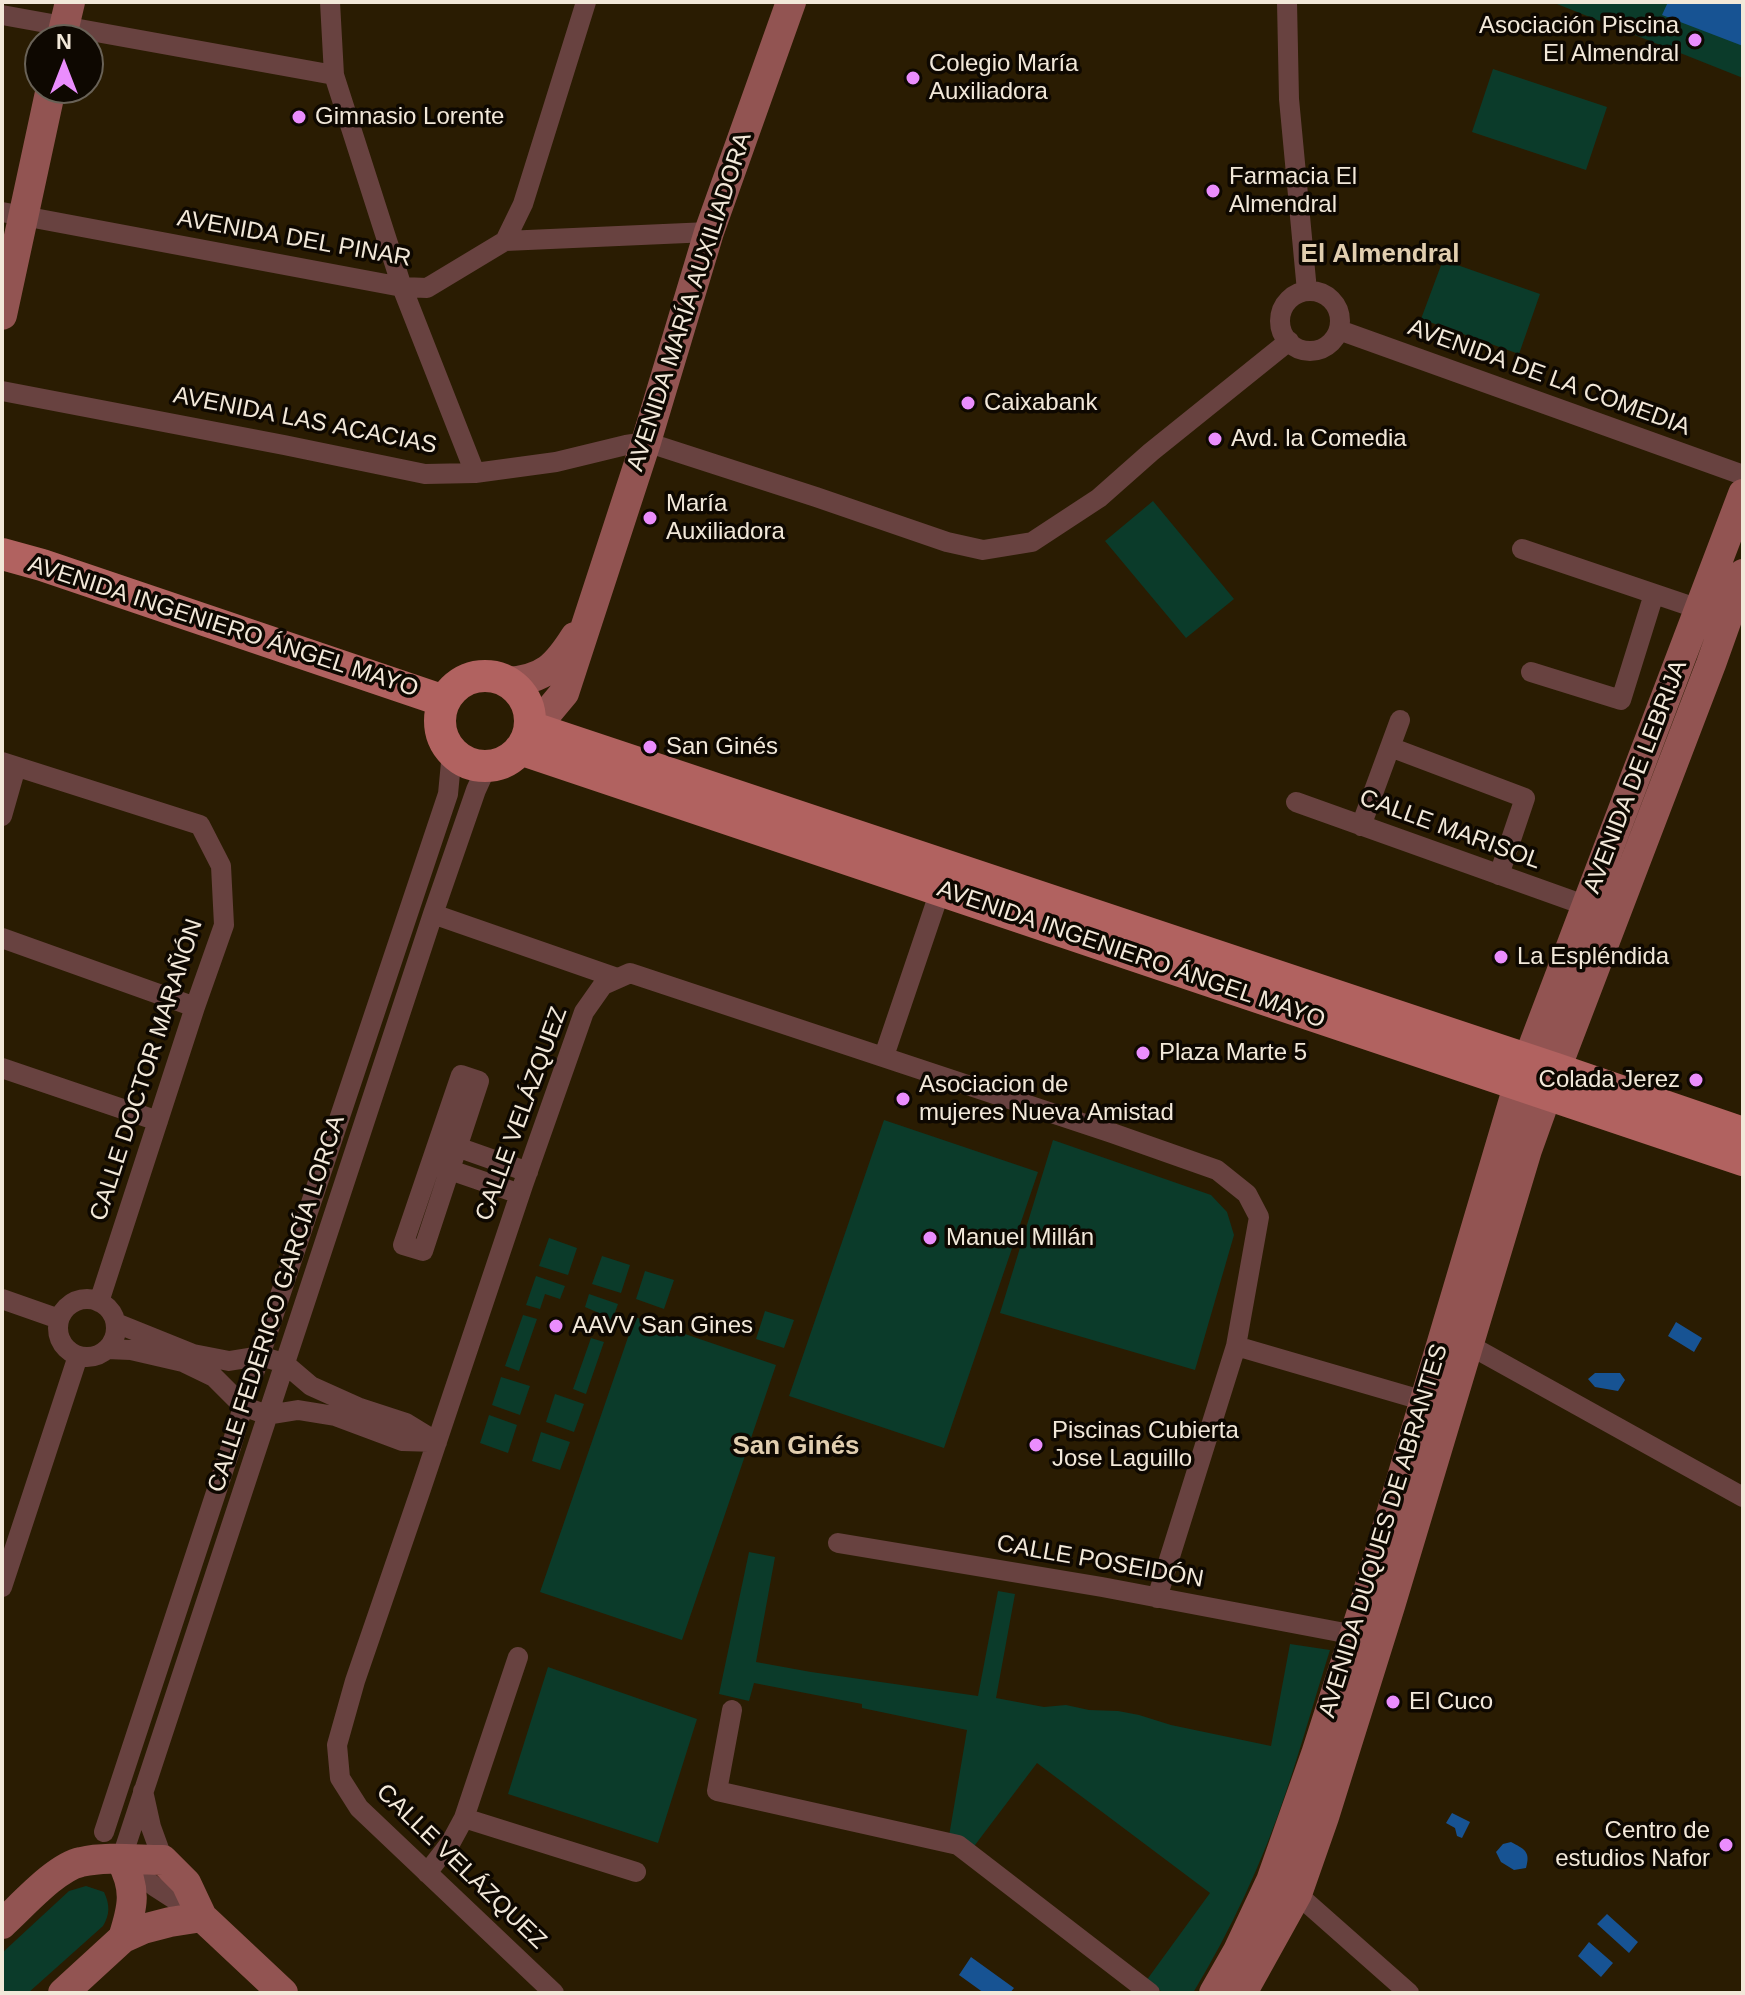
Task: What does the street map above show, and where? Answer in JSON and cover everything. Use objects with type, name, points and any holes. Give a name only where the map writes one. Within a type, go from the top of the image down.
[{"type":"main road","name":"AVENIDA MARÍA AUXILIADORA","points":[[525,738],[564,693],[646,442],[709,232],[791,2]]},
{"type":"main road","points":[[2,315],[13,214],[46,104]]},
{"type":"main road","name":"AVENIDA DE LEBRIJA","points":[[1537,1077],[1587,906],[1743,494]]},
{"type":"main road","name":"AVENIDA INGENIERO ÁNGEL MAYO","points":[[2,554],[42,565],[442,711]]},
{"type":"main road","name":"AVENIDA INGENIERO ÁNGEL MAYO","points":[[2,574],[442,711]]},
{"type":"main road","name":"AVENIDA DE LEBRIJA","points":[[1537,1077],[1711,664],[1743,574]]},
{"type":"main road","name":"AVENIDA MARÍA AUXILIADORA","points":[[508,682],[527,680],[555,667],[574,639],[592,603]]},
{"type":"main road","name":"AVENIDA INGENIERO ÁNGEL MAYO","points":[[452,752],[443,738],[442,711],[455,686],[472,678],[490,676],[508,682]]},
{"type":"main road","points":[[452,752],[468,763],[487,766],[506,761],[525,738],[530,714],[525,699],[508,682]]},
{"type":"main road","points":[[564,693],[559,718],[561,729],[569,740]]},
{"type":"main road","name":"AVENIDA INGENIERO ÁNGEL MAYO","points":[[525,738],[569,740],[944,879]]},
{"type":"main road","name":"AVENIDA INGENIERO ÁNGEL MAYO","points":[[525,738],[1537,1077],[1743,1133]]},
{"type":"main road","name":"AVENIDA INGENIERO ÁNGEL MAYO","points":[[1537,1077],[1743,1160]]},
{"type":"main road","name":"AVENIDA DUQUES DE ABRANTES","points":[[1437,1405],[1469,1345],[1527,1150],[1537,1077]]},
{"type":"main road","name":"AVENIDA DUQUES DE ABRANTES","points":[[1242,1993],[1297,1894],[1324,1817],[1366,1637],[1537,1077]]},
{"type":"main road","name":"AVENIDA DUQUES DE ABRANTES","points":[[1214,1993],[1271,1881],[1316,1754],[1366,1637]]},
{"type":"main road","points":[[121,1860],[130,1875],[133,1896],[123,1938]]},
{"type":"main road","points":[[2,1924],[61,1870],[79,1862],[163,1860],[186,1883],[202,1917],[283,1993]]},
{"type":"main road","points":[[63,1993],[123,1938],[143,1929],[202,1917]]},
{"type":"street","points":[[330,2],[334,75],[402,287],[475,473]]},
{"type":"street","points":[[505,241],[523,204],[586,2]]},
{"type":"street","points":[[1287,2],[1289,99],[1307,291]]},
{"type":"street","points":[[2,15],[65,23],[334,75]]},
{"type":"street","name":"AVENIDA DEL PINAR","points":[[13,214],[402,287],[427,288],[505,241],[709,232]]},
{"type":"street","points":[[1307,291],[1326,296],[1333,302],[1338,311],[1339,330],[1327,346],[1317,350],[1301,350],[1289,341],[1281,329],[1280,316],[1289,299],[1307,291]]},
{"type":"street","name":"AVENIDA DE LA COMEDIA","points":[[1339,330],[1743,475]]},
{"type":"street","points":[[646,442],[947,542],[983,550],[1032,542],[1099,498],[1289,341]]},
{"type":"street","name":"AVENIDA LAS ACACIAS","points":[[2,391],[425,474],[475,473],[556,462],[646,442]]},
{"type":"street","points":[[1522,549],[1699,609]]},
{"type":"street","points":[[1531,672],[1621,700],[1654,594]]},
{"type":"street","points":[[1361,826],[1400,720]]},
{"type":"street","points":[[1390,747],[1525,798],[1499,875]]},
{"type":"street","name":"CALLE FEDERICO GARCÍA LORCA","points":[[104,1832],[448,794],[452,752]]},
{"type":"street","points":[[2,816],[9,764]]},
{"type":"street","name":"CALLE DOCTOR MARAÑÓN","points":[[9,764],[200,825],[221,866],[224,925],[99,1302]]},
{"type":"street","name":"CALLE FEDERICO GARCÍA LORCA","points":[[121,1860],[433,914],[487,766]]},
{"type":"street","name":"CALLE MARISOL","points":[[1296,802],[1587,906]]},
{"type":"street","points":[[884,1056],[944,879]]},
{"type":"street","points":[[433,914],[617,978],[630,973],[1112,1133],[1217,1170],[1247,1194],[1259,1217],[1236,1346],[1157,1598]]},
{"type":"street","points":[[2,938],[195,1007]]},
{"type":"street","name":"CALLE VELÁZQUEZ","points":[[554,1993],[359,1808],[340,1778],[337,1745],[355,1681],[584,1012],[603,985],[617,978]]},
{"type":"street","points":[[2,1068],[158,1121]]},
{"type":"street","points":[[461,1075],[479,1081],[457,1147],[423,1251],[403,1245],[461,1075]]},
{"type":"street","points":[[457,1147],[528,1172]]},
{"type":"street","points":[[450,1170],[520,1194]]},
{"type":"street","points":[[2,1299],[59,1319]]},
{"type":"street","points":[[90,1299],[99,1302],[107,1307],[116,1323],[116,1333],[107,1349],[99,1354],[78,1356],[59,1338],[59,1319],[71,1303],[90,1299]]},
{"type":"street","points":[[116,1323],[193,1354],[229,1361],[260,1356],[284,1363],[311,1386],[360,1408],[406,1423],[437,1442]]},
{"type":"street","points":[[1469,1345],[1743,1497]]},
{"type":"street","points":[[1236,1346],[1437,1405]]},
{"type":"street","points":[[107,1349],[131,1350],[183,1362],[214,1377],[243,1406],[267,1415],[298,1410],[335,1416],[402,1441],[437,1442]]},
{"type":"street","points":[[2,1587],[78,1356]]},
{"type":"street","name":"CALLE POSEIDÓN","points":[[838,1543],[1366,1637]]},
{"type":"street","points":[[427,1873],[451,1842],[464,1818],[518,1657]]},
{"type":"street","points":[[732,1710],[717,1791],[958,1845],[1150,1993]]},
{"type":"street","points":[[143,1791],[163,1860]]},
{"type":"street","points":[[464,1818],[636,1872]]},
{"type":"street","points":[[61,1870],[104,1832],[121,1860],[202,1917]]},
{"type":"street","points":[[1297,1894],[1409,1993]]},
{"type":"green space","name":"Asociación Piscina El Almendral","points":[[1552,2],[1743,2],[1743,78]]},
{"type":"green space","points":[[1493,69],[1607,107],[1586,170],[1472,132]]},
{"type":"green space","points":[[1443,260],[1540,294],[1519,354],[1421,319]]},
{"type":"green space","points":[[1153,501],[1234,599],[1186,638],[1105,541]]},
{"type":"green space","name":"Manuel Millán","points":[[884,1120],[1038,1172],[944,1448],[789,1396]]},
{"type":"green space","points":[[1053,1140],[1211,1195],[1227,1212],[1234,1235],[1195,1370],[1000,1313]]},
{"type":"green space","points":[[549,1238],[577,1248],[568,1275],[539,1266]]},
{"type":"green space","points":[[602,1256],[630,1265],[621,1293],[592,1284]]},
{"type":"green space","points":[[645,1271],[674,1280],[664,1309],[636,1299]]},
{"type":"green space","points":[[536,1276],[565,1286],[560,1299],[545,1294],[540,1309],[526,1305]]},
{"type":"green space","points":[[589,1294],[618,1304],[608,1332],[594,1327],[599,1313],[585,1307]]},
{"type":"green space","points":[[765,1311],[794,1320],[784,1348],[756,1339]]},
{"type":"green space","points":[[523,1315],[537,1319],[519,1371],[505,1366]]},
{"type":"green space","points":[[635,1317],[776,1365],[682,1640],[540,1592]]},
{"type":"green space","points":[[591,1338],[604,1342],[586,1394],[573,1389]]},
{"type":"green space","points":[[501,1377],[530,1386],[520,1415],[492,1405]]},
{"type":"green space","points":[[555,1394],[584,1404],[574,1432],[546,1422]]},
{"type":"green space","points":[[489,1415],[517,1425],[508,1453],[480,1443]]},
{"type":"green space","points":[[541,1432],[570,1442],[560,1470],[532,1461]]},
{"type":"green space","points":[[749,1552],[775,1557],[756,1662],[811,1672],[978,1696],[998,1591],[1015,1594],[996,1698],[1044,1707],[1066,1705],[1118,1711],[1271,1746],[1290,1644],[1330,1650],[1267,1844],[1233,1920],[1193,1993],[1164,1993],[1146,1981],[1210,1893],[1037,1763],[972,1849],[949,1836],[967,1730],[862,1708],[862,1704],[754,1683],[749,1701],[719,1694]]},
{"type":"green space","points":[[548,1667],[697,1719],[658,1843],[508,1794]]},
{"type":"green space","points":[[86,1886],[104,1892],[108,1909],[103,1926],[28,1993],[2,1993],[2,1953],[69,1891]]},
{"type":"water","points":[[1668,2],[1743,2],[1743,46],[1662,15]]},
{"type":"water","points":[[1676,1322],[1702,1338],[1694,1352],[1668,1336]]},
{"type":"water","points":[[1595,1373],[1620,1373],[1625,1380],[1618,1391],[1595,1387],[1588,1379]]},
{"type":"water","points":[[1452,1813],[1470,1822],[1462,1838],[1457,1836],[1455,1828],[1446,1823]]},
{"type":"water","points":[[1511,1842],[1525,1851],[1528,1858],[1526,1868],[1514,1870],[1501,1862],[1496,1852],[1503,1844]]},
{"type":"water","points":[[1607,1914],[1638,1942],[1629,1953],[1597,1924]]},
{"type":"water","points":[[1589,1942],[1613,1963],[1601,1977],[1578,1956]]},
{"type":"water","points":[[971,1957],[1014,1988],[1010,1993],[984,1993],[959,1975]]},
{"type":"place","name":"Asociación Piscina El Almendral","points":[[1695,40]]},
{"type":"place","name":"Colegio María Auxiliadora","points":[[913,78]]},
{"type":"place","name":"Gimnasio Lorente","points":[[299,117]]},
{"type":"place","name":"Farmacia El Almendral","points":[[1213,191]]},
{"type":"place","name":"Caixabank","points":[[968,403]]},
{"type":"place","name":"Avd. la Comedia","points":[[1215,439]]},
{"type":"place","name":"María Auxiliadora","points":[[650,518]]},
{"type":"place","name":"San Ginés","points":[[650,747]]},
{"type":"place","name":"La Espléndida","points":[[1501,957]]},
{"type":"place","name":"Plaza Marte 5","points":[[1143,1053]]},
{"type":"place","name":"Colada Jerez","points":[[1696,1080]]},
{"type":"place","name":"Asociacion de mujeres Nueva Amistad","points":[[903,1099]]},
{"type":"place","name":"Manuel Millán","points":[[930,1238]]},
{"type":"place","name":"AAVV San Gines","points":[[556,1326]]},
{"type":"place","name":"Piscinas Cubierta Jose Laguillo","points":[[1036,1445]]},
{"type":"place","name":"El Cuco","points":[[1393,1702]]},
{"type":"place","name":"Centro de estudios Nafor","points":[[1726,1845]]},
{"type":"district","name":"El Almendral","points":[[1380,255]]},
{"type":"district","name":"San Ginés","points":[[796,1447]]}]
